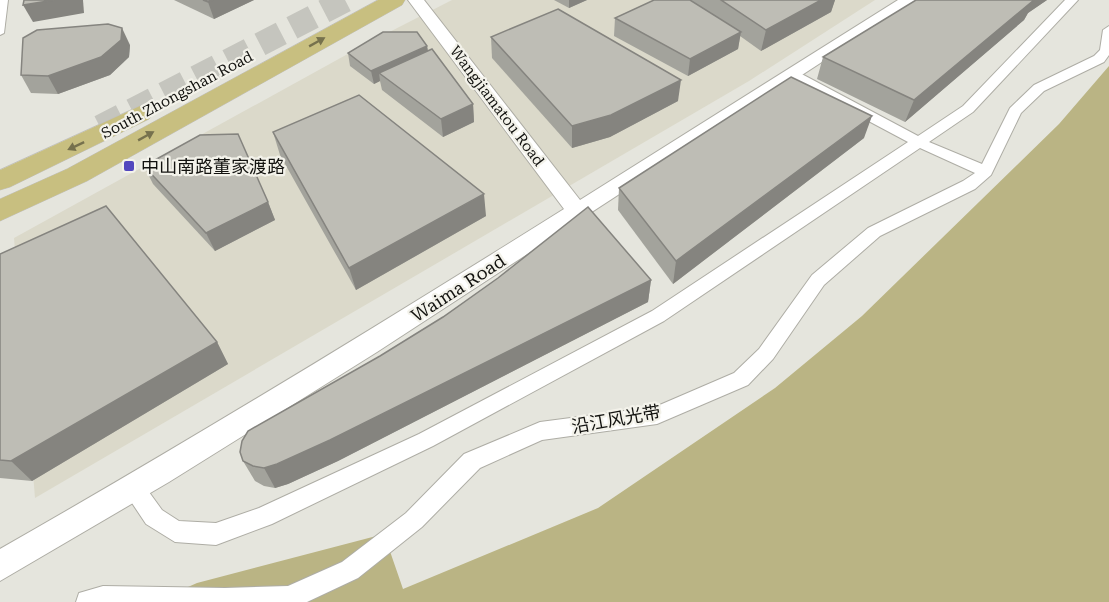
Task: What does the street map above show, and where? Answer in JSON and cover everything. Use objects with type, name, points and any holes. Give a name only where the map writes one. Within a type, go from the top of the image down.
[{"type":"main road","name":"South Zhongshan Road","points":[[0,181],[109,131],[269,47],[350,0]]},
{"type":"main road","name":"South Zhongshan Road","points":[[0,211],[77,175],[394,0]]},
{"type":"main road","name":"South Zhongshan Road","points":[[0,204],[77,175]]},
{"type":"street","name":"Wangjiamatou Road","points":[[416,0],[577,211]]},
{"type":"street","name":"Waima Road","points":[[0,566],[368,345],[909,0]]},
{"type":"street","points":[[133,488],[154,517],[175,531],[216,534],[264,517],[426,440],[658,316],[968,109],[1072,0]]},
{"type":"street","name":"沿江风光带","points":[[88,602],[103,598],[225,600],[289,598],[350,570],[414,520],[472,460],[540,431],[657,415],[741,379],[766,354],[818,280],[874,232],[969,185],[986,172],[1016,111],[1039,88],[1099,58],[1106,50],[1109,30]]},
{"type":"street","points":[[791,74],[918,142],[986,172]]},
{"type":"lane","points":[[0,33],[4,0]]},
{"type":"shaded area","points":[[452,0],[875,0],[749,81],[35,498],[14,238],[364,45]]},
{"type":"shaded area","points":[[1109,66],[1109,602],[154,602],[197,583],[384,534],[403,589],[598,508],[775,388],[862,316],[1059,124]]},
{"type":"building","points":[[24,0],[54,0],[23,5]]},
{"type":"building","points":[[654,0],[690,0],[741,32],[690,59],[615,18]]},
{"type":"building","points":[[721,0],[821,0],[766,30]]},
{"type":"building","points":[[916,0],[1034,0],[914,100],[823,57]]},
{"type":"building","points":[[558,9],[681,80],[611,115],[572,126],[491,37]]},
{"type":"building","points":[[108,24],[122,28],[121,40],[101,57],[48,76],[21,75],[23,38],[37,30]]},
{"type":"building","points":[[383,32],[417,32],[427,46],[371,71],[348,53]]},
{"type":"building","points":[[432,49],[473,104],[441,119],[379,73]]},
{"type":"building","points":[[791,77],[872,116],[676,261],[619,188]]},
{"type":"building","points":[[359,95],[484,194],[349,268],[273,132]]},
{"type":"building","points":[[238,134],[268,202],[206,233],[144,166],[200,135]]},
{"type":"building","points":[[106,206],[217,342],[11,461],[0,460],[0,254]]},
{"type":"building","points":[[588,207],[651,280],[330,440],[277,464],[264,468],[243,461],[240,452],[242,441],[248,431],[380,356],[443,317],[498,278]]},
{"type":"tunnel","points":[[100,127],[346,0]]},
{"type":"place","name":"中山南路董家渡路","points":[[129,166]]}]
